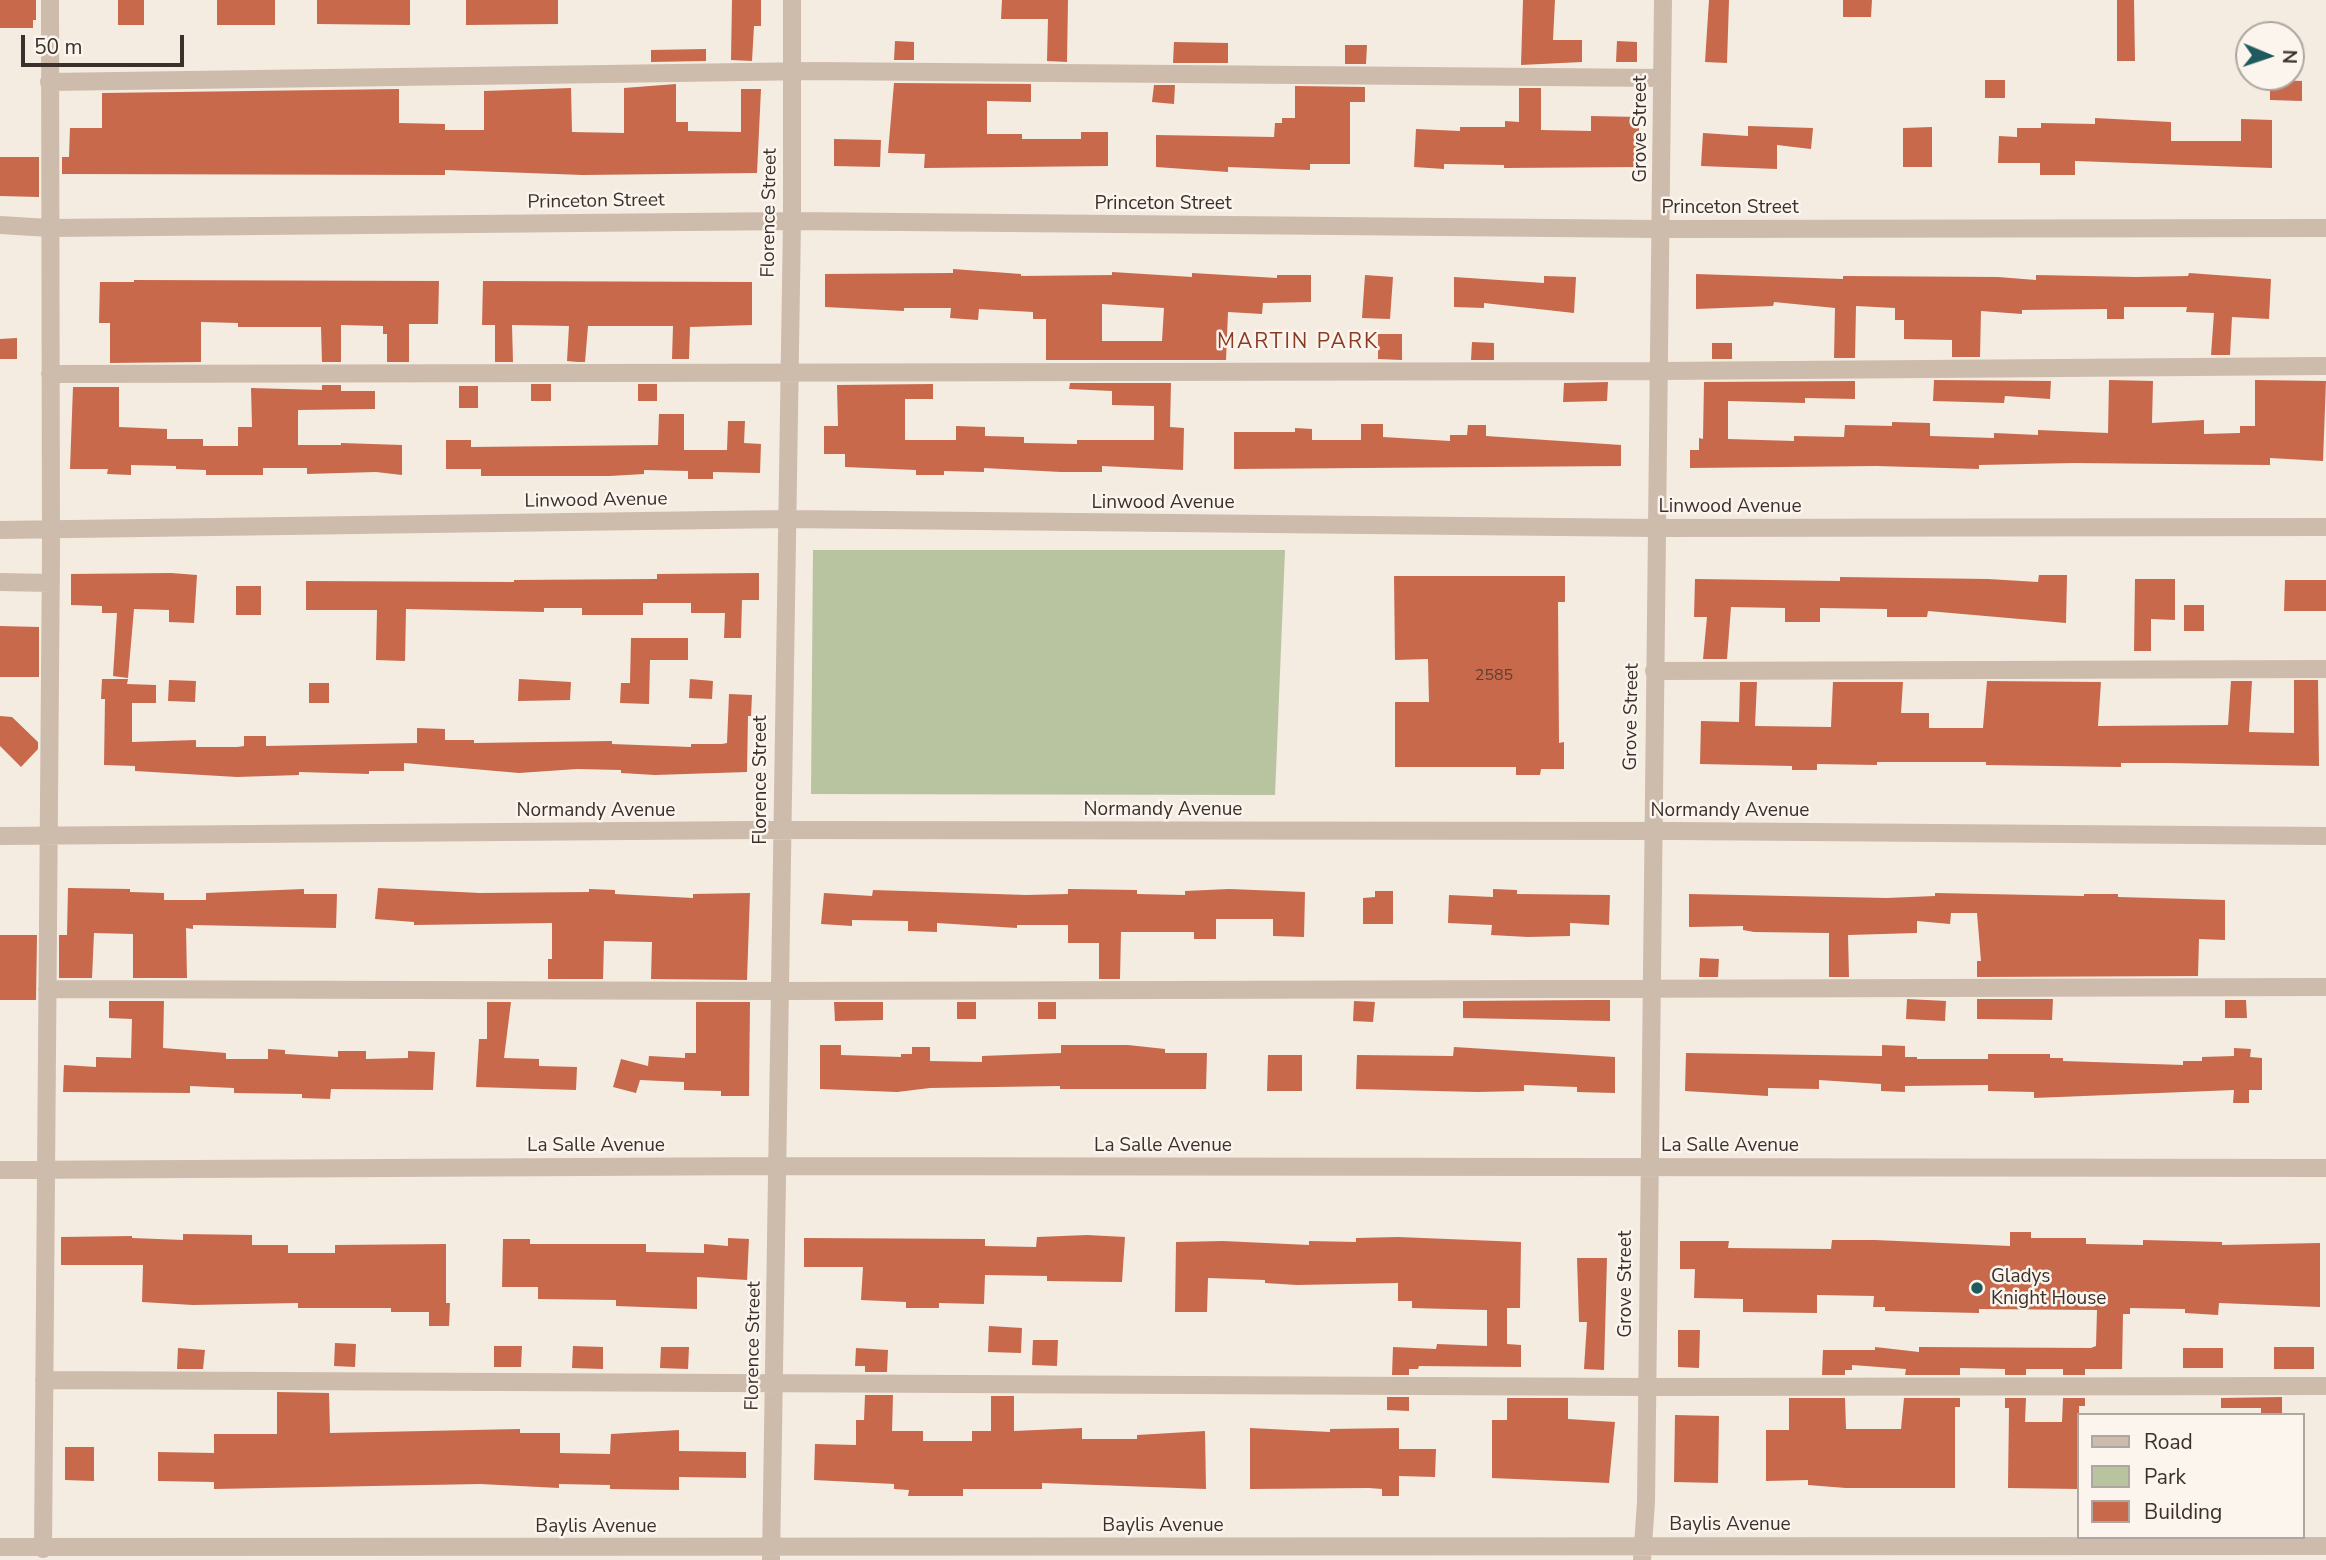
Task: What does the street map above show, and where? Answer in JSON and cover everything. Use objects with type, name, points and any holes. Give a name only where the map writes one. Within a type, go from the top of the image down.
[{"type":"street","points":[[50,0],[52,530],[44,1380],[50,1553]]},
{"type":"street","name":"Florence Street","points":[[771,1554],[792,221],[792,0]]},
{"type":"street","name":"Grove Street","points":[[1642,1553],[1647,1387],[1663,0]]},
{"type":"street","points":[[50,82],[792,72],[1662,78]]},
{"type":"street","name":"Princeton Street","points":[[0,225],[49,228],[792,221],[1661,229],[2326,228]]},
{"type":"street","points":[[50,374],[1659,371],[2326,366]]},
{"type":"street","name":"Linwood Avenue","points":[[0,530],[786,519],[1656,528],[2326,527]]},
{"type":"street","points":[[0,582],[51,583]]},
{"type":"street","points":[[1654,671],[2326,669]]},
{"type":"street","name":"Normandy Avenue","points":[[0,836],[782,830],[2326,836]]},
{"type":"street","points":[[47,989],[779,991],[2326,987]]},
{"type":"street","name":"La Salle Avenue","points":[[0,1170],[777,1166],[2326,1168]]},
{"type":"street","points":[[44,1380],[775,1385],[2326,1386]]},
{"type":"street","name":"Baylis Avenue","points":[[0,1547],[50,1553],[771,1554],[1642,1553],[2326,1546]]},
{"type":"green space","points":[[813,550],[1285,550],[1275,795],[811,794]]},
{"type":"building","points":[[0,0],[36,0],[36,20],[33,20],[33,28],[0,28]]},
{"type":"building","points":[[118,0],[144,0],[144,25],[118,25]]},
{"type":"building","points":[[217,0],[275,0],[275,25],[217,25]]},
{"type":"building","points":[[317,0],[410,0],[410,25],[317,24]]},
{"type":"building","points":[[466,0],[558,0],[558,24],[466,25]]},
{"type":"building","points":[[732,0],[761,0],[761,26],[754,26],[752,61],[731,60]]},
{"type":"building","points":[[1002,0],[1068,0],[1067,62],[1047,61],[1048,19],[1001,19]]},
{"type":"building","points":[[1523,0],[1555,0],[1553,40],[1582,40],[1582,62],[1521,65]]},
{"type":"building","points":[[1709,0],[1729,0],[1727,63],[1705,62]]},
{"type":"building","points":[[1843,0],[1872,0],[1871,17],[1843,17]]},
{"type":"building","points":[[2117,0],[2134,0],[2135,61],[2117,61]]},
{"type":"building","points":[[895,41],[914,42],[914,60],[894,60]]},
{"type":"building","points":[[1617,41],[1637,42],[1637,62],[1616,62]]},
{"type":"building","points":[[1174,42],[1228,43],[1228,63],[1173,63]]},
{"type":"building","points":[[1345,45],[1367,45],[1366,64],[1345,64]]},
{"type":"building","points":[[706,49],[706,61],[651,62],[651,50]]},
{"type":"building","points":[[1985,80],[2005,80],[2005,98],[1985,98]]},
{"type":"building","points":[[894,83],[1031,84],[1031,102],[987,101],[987,134],[1022,134],[1022,139],[1081,139],[1081,132],[1108,132],[1108,166],[924,168],[925,154],[888,153]]},
{"type":"building","points":[[676,84],[676,122],[688,122],[688,131],[741,132],[741,89],[761,89],[757,173],[583,175],[445,170],[445,175],[62,174],[62,157],[69,157],[70,128],[102,128],[102,93],[399,89],[399,123],[445,124],[445,130],[484,130],[484,91],[571,88],[572,132],[624,133],[624,88]]},
{"type":"building","points":[[1154,85],[1175,85],[1174,104],[1152,102]]},
{"type":"building","points":[[1295,86],[1365,87],[1365,102],[1350,102],[1350,164],[1310,164],[1310,170],[1228,167],[1228,172],[1156,167],[1156,135],[1274,137],[1275,123],[1282,123],[1282,118],[1295,118]]},
{"type":"building","points":[[1519,88],[1541,88],[1541,130],[1591,131],[1591,116],[1639,117],[1639,167],[1504,168],[1504,165],[1444,164],[1444,169],[1414,167],[1416,129],[1460,131],[1460,127],[1505,127],[1505,121],[1519,122]]},
{"type":"building","points":[[2270,91],[2302,91],[2302,101],[2270,100]]},
{"type":"building","points":[[2095,118],[2171,122],[2171,141],[2241,141],[2241,119],[2272,120],[2272,168],[2075,161],[2075,175],[2040,175],[2040,163],[1998,163],[1999,136],[2017,137],[2017,128],[2041,128],[2041,123],[2095,124]]},
{"type":"building","points":[[1748,126],[1813,128],[1811,149],[1777,145],[1777,169],[1701,166],[1703,133],[1748,136]]},
{"type":"building","points":[[1932,127],[1932,167],[1903,167],[1903,128]]},
{"type":"building","points":[[834,139],[881,140],[880,167],[834,166]]},
{"type":"building","points":[[0,157],[39,157],[39,197],[0,196]]},
{"type":"building","points":[[953,269],[1021,276],[1112,275],[1112,272],[1192,277],[1192,273],[1277,278],[1277,275],[1311,275],[1311,302],[1263,303],[1262,314],[1228,312],[1226,360],[1046,360],[1046,319],[1033,319],[1033,312],[979,309],[978,320],[950,318],[951,308],[904,308],[904,311],[825,307],[825,274],[953,273]],"holes":[[[1102,304],[1164,308],[1162,341],[1102,341]]]},
{"type":"building","points":[[2189,273],[2271,279],[2269,319],[2232,317],[2230,355],[2211,355],[2214,313],[2186,312],[2187,307],[2124,307],[2124,319],[2107,319],[2107,309],[2022,310],[2022,314],[1981,311],[1980,357],[1952,357],[1952,340],[1904,339],[1904,320],[1895,320],[1895,308],[1856,306],[1855,358],[1834,358],[1835,308],[1774,302],[1773,306],[1696,309],[1696,274],[1843,279],[1843,276],[1998,277],[2036,280],[2036,275],[2136,277],[2188,276]]},
{"type":"building","points":[[1365,275],[1393,277],[1390,319],[1362,318]]},
{"type":"building","points":[[1544,276],[1576,277],[1574,313],[1484,303],[1484,308],[1454,307],[1454,277],[1544,283]]},
{"type":"building","points":[[439,281],[438,324],[409,324],[409,362],[387,362],[387,334],[383,334],[383,326],[341,325],[341,362],[322,362],[321,327],[238,327],[238,323],[201,322],[201,362],[110,363],[110,323],[99,323],[100,282]]},
{"type":"building","points":[[483,281],[752,282],[752,325],[690,327],[689,359],[672,359],[673,326],[588,326],[585,362],[578,362],[567,361],[569,326],[512,325],[513,362],[495,362],[495,325],[482,325]]},
{"type":"building","points":[[1378,334],[1402,334],[1402,360],[1378,359]]},
{"type":"building","points":[[17,338],[17,359],[0,359],[0,339]]},
{"type":"building","points":[[1472,342],[1494,343],[1494,360],[1471,360]]},
{"type":"building","points":[[1712,343],[1732,343],[1732,359],[1712,359]]},
{"type":"building","points":[[1934,380],[2051,381],[2050,399],[2005,396],[2004,403],[1933,401]]},
{"type":"building","points":[[2109,380],[2153,381],[2152,423],[2204,420],[2204,434],[2240,433],[2240,426],[2255,426],[2255,380],[2326,381],[2323,461],[2270,458],[2270,465],[2074,463],[1979,465],[1979,469],[1877,466],[1690,468],[1690,450],[1699,450],[1699,438],[1703,439],[1704,382],[1855,381],[1855,399],[1805,398],[1805,403],[1728,401],[1728,439],[1794,441],[1794,436],[1844,437],[1845,425],[1892,426],[1892,422],[1930,423],[1930,436],[1994,438],[1994,433],[2038,435],[2038,430],[2108,433]]},
{"type":"building","points":[[1608,382],[1607,401],[1563,402],[1564,383]]},
{"type":"building","points":[[1070,383],[1171,383],[1170,427],[1184,428],[1183,470],[1102,466],[1102,472],[1061,472],[984,468],[984,472],[944,471],[944,475],[916,475],[916,470],[845,467],[845,454],[824,454],[824,426],[838,426],[837,385],[933,384],[933,399],[905,399],[905,440],[956,440],[956,426],[985,427],[985,436],[1024,437],[1024,443],[1077,444],[1077,440],[1154,440],[1154,406],[1112,405],[1112,391],[1069,389]]},
{"type":"building","points":[[531,384],[551,384],[551,401],[531,401]]},
{"type":"building","points":[[638,384],[657,384],[657,401],[638,401]]},
{"type":"building","points":[[322,385],[341,385],[341,391],[375,391],[375,409],[298,410],[298,445],[402,445],[402,475],[376,472],[307,474],[307,468],[263,468],[263,475],[206,475],[206,470],[176,469],[176,466],[131,465],[131,475],[107,474],[108,469],[70,469],[73,387],[119,387],[119,427],[167,429],[167,439],[203,439],[203,446],[238,446],[238,427],[252,427],[251,388],[322,390]]},
{"type":"building","points":[[459,386],[478,386],[478,408],[459,408]]},
{"type":"building","points":[[659,414],[684,414],[684,450],[727,450],[728,421],[745,421],[744,443],[761,444],[760,473],[713,472],[713,479],[688,479],[688,471],[644,470],[644,474],[610,476],[481,476],[481,469],[446,469],[446,440],[471,440],[471,447],[658,445]]},
{"type":"building","points":[[1361,424],[1383,424],[1383,437],[1450,441],[1450,435],[1467,435],[1468,425],[1486,425],[1486,436],[1621,445],[1621,466],[1234,469],[1234,432],[1295,432],[1295,428],[1312,429],[1312,440],[1361,440]]},
{"type":"building","points":[[759,573],[759,600],[742,600],[741,638],[724,638],[725,613],[691,613],[691,603],[643,603],[643,615],[582,615],[582,608],[544,608],[544,612],[406,609],[405,661],[376,660],[377,610],[306,610],[306,581],[514,582],[657,579],[657,574]]},
{"type":"building","points":[[71,574],[197,575],[194,623],[169,622],[169,610],[134,609],[128,678],[113,676],[117,613],[102,613],[102,606],[71,605]]},
{"type":"building","points":[[2039,575],[2067,575],[2066,623],[1928,611],[1927,617],[1887,617],[1887,609],[1820,608],[1820,622],[1785,622],[1785,608],[1731,607],[1727,659],[1703,659],[1707,617],[1694,617],[1695,579],[1840,581],[1840,577],[2038,582]]},
{"type":"building","points":[[1394,576],[1565,576],[1565,602],[1558,602],[1559,743],[1564,742],[1564,769],[1541,769],[1540,775],[1516,775],[1516,767],[1395,767],[1395,702],[1429,702],[1428,659],[1395,660]]},
{"type":"building","points":[[2135,579],[2175,579],[2175,620],[2151,619],[2151,651],[2134,651]]},
{"type":"building","points":[[2285,580],[2326,580],[2326,611],[2284,611]]},
{"type":"building","points":[[236,586],[261,586],[261,615],[236,615]]},
{"type":"building","points":[[2184,605],[2204,605],[2204,631],[2184,631]]},
{"type":"building","points":[[0,626],[39,627],[39,677],[0,677]]},
{"type":"building","points":[[631,638],[688,638],[688,660],[650,660],[649,704],[620,703],[621,683],[630,683]]},
{"type":"building","points":[[102,679],[128,679],[127,684],[156,685],[156,703],[132,703],[132,742],[196,740],[196,747],[244,746],[244,736],[266,736],[266,746],[417,743],[417,728],[445,729],[445,740],[474,740],[474,743],[612,741],[612,744],[691,747],[691,744],[727,743],[729,694],[752,695],[751,716],[748,716],[747,772],[655,775],[621,773],[621,770],[577,769],[519,773],[404,763],[404,771],[369,771],[369,774],[299,772],[299,775],[237,777],[135,771],[135,766],[104,765],[105,699],[101,699]]},
{"type":"building","points":[[519,679],[571,682],[570,700],[518,701]]},
{"type":"building","points":[[690,679],[713,681],[712,699],[689,698]]},
{"type":"building","points":[[169,680],[196,681],[195,702],[168,701]]},
{"type":"building","points":[[2294,680],[2318,680],[2319,766],[2121,763],[2121,767],[1986,765],[1986,762],[1877,762],[1877,765],[1817,764],[1817,770],[1792,770],[1792,766],[1700,764],[1701,721],[1739,722],[1740,682],[1757,682],[1755,726],[1831,727],[1833,682],[1903,682],[1901,713],[1929,713],[1929,728],[1983,728],[1987,681],[2101,682],[2098,726],[2228,725],[2231,681],[2252,681],[2249,732],[2294,733]]},
{"type":"building","points":[[309,683],[329,683],[329,703],[309,703]]},
{"type":"building","points":[[0,716],[12,717],[38,742],[38,749],[21,767],[0,746]]},
{"type":"building","points":[[68,888],[130,889],[130,892],[164,893],[164,900],[206,900],[206,893],[304,889],[304,894],[337,894],[336,928],[193,925],[193,929],[186,928],[187,978],[133,978],[133,934],[94,933],[92,978],[59,978],[59,935],[67,935]]},
{"type":"building","points":[[378,888],[480,893],[589,892],[589,889],[615,890],[615,894],[693,898],[693,894],[750,893],[747,980],[651,979],[652,942],[604,941],[603,979],[548,979],[548,959],[552,959],[552,923],[414,925],[414,922],[375,919]]},
{"type":"building","points":[[1068,889],[1137,890],[1137,894],[1185,895],[1185,891],[1229,889],[1305,892],[1304,937],[1273,936],[1273,919],[1216,919],[1216,939],[1194,939],[1194,932],[1121,932],[1120,979],[1099,979],[1099,943],[1068,943],[1068,925],[1017,925],[1017,928],[937,923],[937,932],[908,931],[908,921],[852,920],[852,926],[821,924],[824,893],[872,896],[873,890],[1026,895],[1068,894]]},
{"type":"building","points":[[1493,889],[1517,890],[1517,894],[1610,895],[1609,925],[1570,923],[1570,936],[1528,937],[1491,935],[1492,925],[1448,923],[1449,895],[1493,897]]},
{"type":"building","points":[[1375,891],[1393,891],[1393,924],[1363,924],[1363,898],[1375,897]]},
{"type":"building","points":[[1935,893],[2084,896],[2118,894],[2118,897],[2225,900],[2225,940],[2199,939],[2198,976],[1977,977],[1977,961],[1981,961],[1977,913],[1951,913],[1950,924],[1917,921],[1917,933],[1848,935],[1849,977],[1829,977],[1829,933],[1754,932],[1743,930],[1743,926],[1689,927],[1689,894],[1887,898],[1935,896]]},
{"type":"building","points":[[0,935],[37,935],[36,1000],[0,1000]]},
{"type":"building","points":[[1700,958],[1719,959],[1718,977],[1699,977]]},
{"type":"building","points":[[1907,999],[1946,1001],[1945,1021],[1906,1019]]},
{"type":"building","points":[[1977,999],[2053,999],[2052,1020],[1977,1019]]},
{"type":"building","points":[[1610,1000],[1610,1021],[1463,1018],[1463,1001]]},
{"type":"building","points":[[2225,1000],[2246,1000],[2247,1018],[2225,1018]]},
{"type":"building","points":[[109,1001],[164,1001],[163,1048],[226,1053],[226,1059],[268,1059],[268,1049],[285,1050],[285,1054],[338,1057],[338,1051],[366,1051],[366,1059],[408,1058],[408,1051],[435,1052],[433,1090],[331,1089],[330,1099],[302,1098],[302,1094],[234,1093],[234,1088],[190,1086],[190,1093],[63,1092],[64,1065],[96,1067],[96,1057],[131,1058],[132,1019],[109,1018]]},
{"type":"building","points":[[1354,1001],[1375,1002],[1373,1022],[1353,1021]]},
{"type":"building","points":[[487,1002],[511,1002],[504,1058],[539,1059],[539,1066],[577,1067],[576,1090],[476,1087],[479,1039],[487,1039]]},
{"type":"building","points":[[696,1002],[750,1002],[749,1096],[721,1096],[721,1091],[684,1090],[684,1082],[640,1080],[636,1093],[613,1087],[621,1059],[648,1066],[649,1056],[685,1058],[685,1053],[696,1053]]},
{"type":"building","points":[[834,1002],[883,1002],[883,1020],[835,1021]]},
{"type":"building","points":[[957,1002],[976,1002],[976,1019],[957,1019]]},
{"type":"building","points":[[1038,1002],[1056,1002],[1056,1019],[1038,1019]]},
{"type":"building","points":[[820,1045],[841,1045],[841,1055],[901,1057],[901,1054],[912,1054],[912,1047],[930,1047],[930,1061],[982,1062],[982,1056],[1061,1053],[1061,1045],[1128,1045],[1165,1049],[1165,1053],[1207,1053],[1206,1089],[1060,1089],[1060,1086],[930,1088],[897,1092],[820,1089]]},
{"type":"building","points":[[1882,1045],[1905,1046],[1905,1057],[1917,1059],[1988,1059],[1988,1054],[2050,1054],[2050,1058],[2063,1058],[2063,1061],[2183,1065],[2183,1061],[2202,1061],[2202,1057],[2234,1056],[2234,1048],[2251,1049],[2250,1057],[2262,1058],[2262,1090],[2249,1090],[2249,1103],[2233,1103],[2234,1090],[2034,1098],[2034,1092],[1988,1091],[1988,1085],[1905,1086],[1905,1092],[1881,1091],[1881,1084],[1819,1080],[1819,1089],[1768,1088],[1768,1096],[1685,1091],[1686,1053],[1882,1056]]},
{"type":"building","points":[[1454,1047],[1615,1057],[1615,1093],[1577,1092],[1577,1087],[1524,1085],[1524,1091],[1356,1089],[1357,1055],[1453,1056]]},
{"type":"building","points":[[1268,1055],[1302,1055],[1302,1091],[1267,1091]]},
{"type":"building","points":[[2010,1232],[2031,1232],[2031,1238],[2086,1238],[2086,1244],[2143,1245],[2143,1240],[2222,1242],[2222,1245],[2320,1243],[2320,1307],[2219,1303],[2218,1315],[2185,1313],[2185,1309],[2130,1308],[2130,1314],[2123,1314],[2122,1369],[2085,1369],[2085,1375],[2063,1375],[2063,1369],[2026,1369],[2026,1375],[2005,1375],[2005,1369],[1960,1368],[1960,1375],[1905,1375],[1906,1369],[1852,1365],[1852,1370],[1845,1370],[1845,1375],[1822,1375],[1823,1350],[1875,1350],[1875,1347],[1919,1352],[1919,1347],[2091,1348],[2096,1346],[2097,1310],[1979,1309],[1979,1313],[1885,1311],[1885,1307],[1873,1307],[1874,1296],[1817,1295],[1817,1313],[1743,1312],[1743,1299],[1694,1298],[1695,1269],[1680,1269],[1680,1241],[1729,1241],[1728,1248],[1831,1249],[1832,1240],[2010,1246]]},
{"type":"building","points":[[183,1234],[252,1235],[252,1245],[288,1245],[288,1253],[335,1253],[335,1245],[446,1244],[446,1303],[450,1303],[449,1326],[429,1326],[429,1312],[391,1312],[391,1308],[298,1308],[298,1303],[193,1305],[142,1302],[143,1265],[61,1265],[61,1237],[132,1236],[183,1240]]},
{"type":"building","points":[[1037,1237],[1125,1237],[1122,1282],[1047,1281],[1047,1276],[985,1275],[984,1304],[939,1303],[939,1308],[906,1308],[906,1302],[861,1300],[863,1267],[804,1267],[804,1238],[985,1239],[985,1246],[1036,1247]]},
{"type":"building","points":[[728,1238],[749,1239],[747,1280],[697,1277],[697,1309],[616,1306],[616,1300],[538,1299],[538,1287],[502,1287],[503,1239],[530,1239],[530,1244],[646,1244],[646,1252],[704,1253],[704,1244],[728,1246]]},
{"type":"building","points":[[1356,1238],[1521,1242],[1520,1308],[1507,1308],[1507,1344],[1521,1345],[1521,1367],[1419,1366],[1418,1369],[1409,1369],[1409,1375],[1392,1375],[1393,1347],[1436,1349],[1437,1344],[1487,1346],[1487,1310],[1412,1308],[1412,1301],[1398,1301],[1398,1283],[1297,1285],[1265,1283],[1265,1280],[1208,1278],[1207,1312],[1175,1312],[1176,1242],[1309,1245],[1309,1241],[1356,1242]]},
{"type":"building","points":[[1577,1258],[1607,1258],[1604,1370],[1584,1369],[1587,1322],[1579,1322]]},
{"type":"building","points":[[989,1326],[1022,1328],[1021,1353],[988,1352]]},
{"type":"building","points":[[1678,1330],[1700,1330],[1699,1368],[1678,1367]]},
{"type":"building","points":[[1033,1340],[1058,1340],[1057,1366],[1032,1365]]},
{"type":"building","points":[[335,1343],[356,1344],[355,1367],[334,1366]]},
{"type":"building","points":[[494,1346],[522,1346],[521,1367],[494,1367]]},
{"type":"building","points":[[573,1346],[603,1347],[603,1369],[572,1368]]},
{"type":"building","points":[[661,1347],[689,1347],[688,1369],[660,1368]]},
{"type":"building","points":[[2274,1347],[2314,1347],[2314,1369],[2274,1369]]},
{"type":"building","points":[[178,1348],[205,1350],[203,1369],[177,1369]]},
{"type":"building","points":[[856,1348],[888,1350],[887,1372],[865,1372],[865,1366],[855,1366]]},
{"type":"building","points":[[2183,1348],[2223,1348],[2223,1368],[2183,1368]]},
{"type":"building","points":[[277,1392],[329,1393],[330,1433],[520,1429],[520,1433],[560,1433],[560,1453],[610,1454],[611,1434],[679,1430],[679,1451],[746,1452],[746,1478],[679,1477],[679,1490],[610,1489],[610,1485],[559,1484],[559,1488],[480,1484],[214,1489],[214,1482],[158,1481],[158,1452],[214,1453],[214,1434],[277,1434]]},
{"type":"building","points":[[865,1395],[893,1395],[892,1431],[923,1431],[923,1441],[972,1441],[972,1431],[991,1431],[991,1396],[1014,1396],[1014,1431],[1082,1428],[1082,1439],[1137,1439],[1137,1435],[1205,1431],[1206,1489],[1042,1483],[1042,1489],[963,1489],[963,1496],[908,1496],[909,1490],[894,1489],[894,1484],[814,1480],[815,1444],[856,1445],[856,1420],[864,1420]]},
{"type":"building","points":[[1387,1397],[1409,1397],[1409,1411],[1387,1410]]},
{"type":"building","points":[[2282,1397],[2282,1413],[2261,1413],[2261,1408],[2221,1408],[2221,1398]]},
{"type":"building","points":[[1507,1398],[1568,1398],[1568,1419],[1615,1422],[1609,1483],[1492,1478],[1492,1420],[1507,1420]]},
{"type":"building","points":[[1789,1398],[1845,1398],[1846,1429],[1901,1429],[1904,1398],[1960,1398],[1960,1407],[1955,1407],[1955,1488],[1846,1488],[1808,1485],[1808,1480],[1766,1481],[1766,1430],[1789,1430]]},
{"type":"building","points":[[2005,1398],[2026,1398],[2025,1422],[2062,1422],[2063,1398],[2085,1398],[2085,1406],[2079,1406],[2078,1413],[2078,1489],[2008,1488],[2009,1408],[2005,1408]]},
{"type":"building","points":[[1675,1415],[1719,1416],[1718,1483],[1674,1482]]},
{"type":"building","points":[[1250,1428],[1330,1432],[1330,1429],[1399,1428],[1399,1449],[1436,1449],[1435,1477],[1399,1476],[1399,1496],[1382,1496],[1382,1489],[1369,1488],[1250,1489]]},
{"type":"building","points":[[65,1447],[94,1447],[94,1481],[65,1480]]},
{"type":"place","name":"Gladys Knight House","points":[[1977,1288]]},
{"type":"district","name":"MARTIN PARK","points":[[1298,343]]}]
